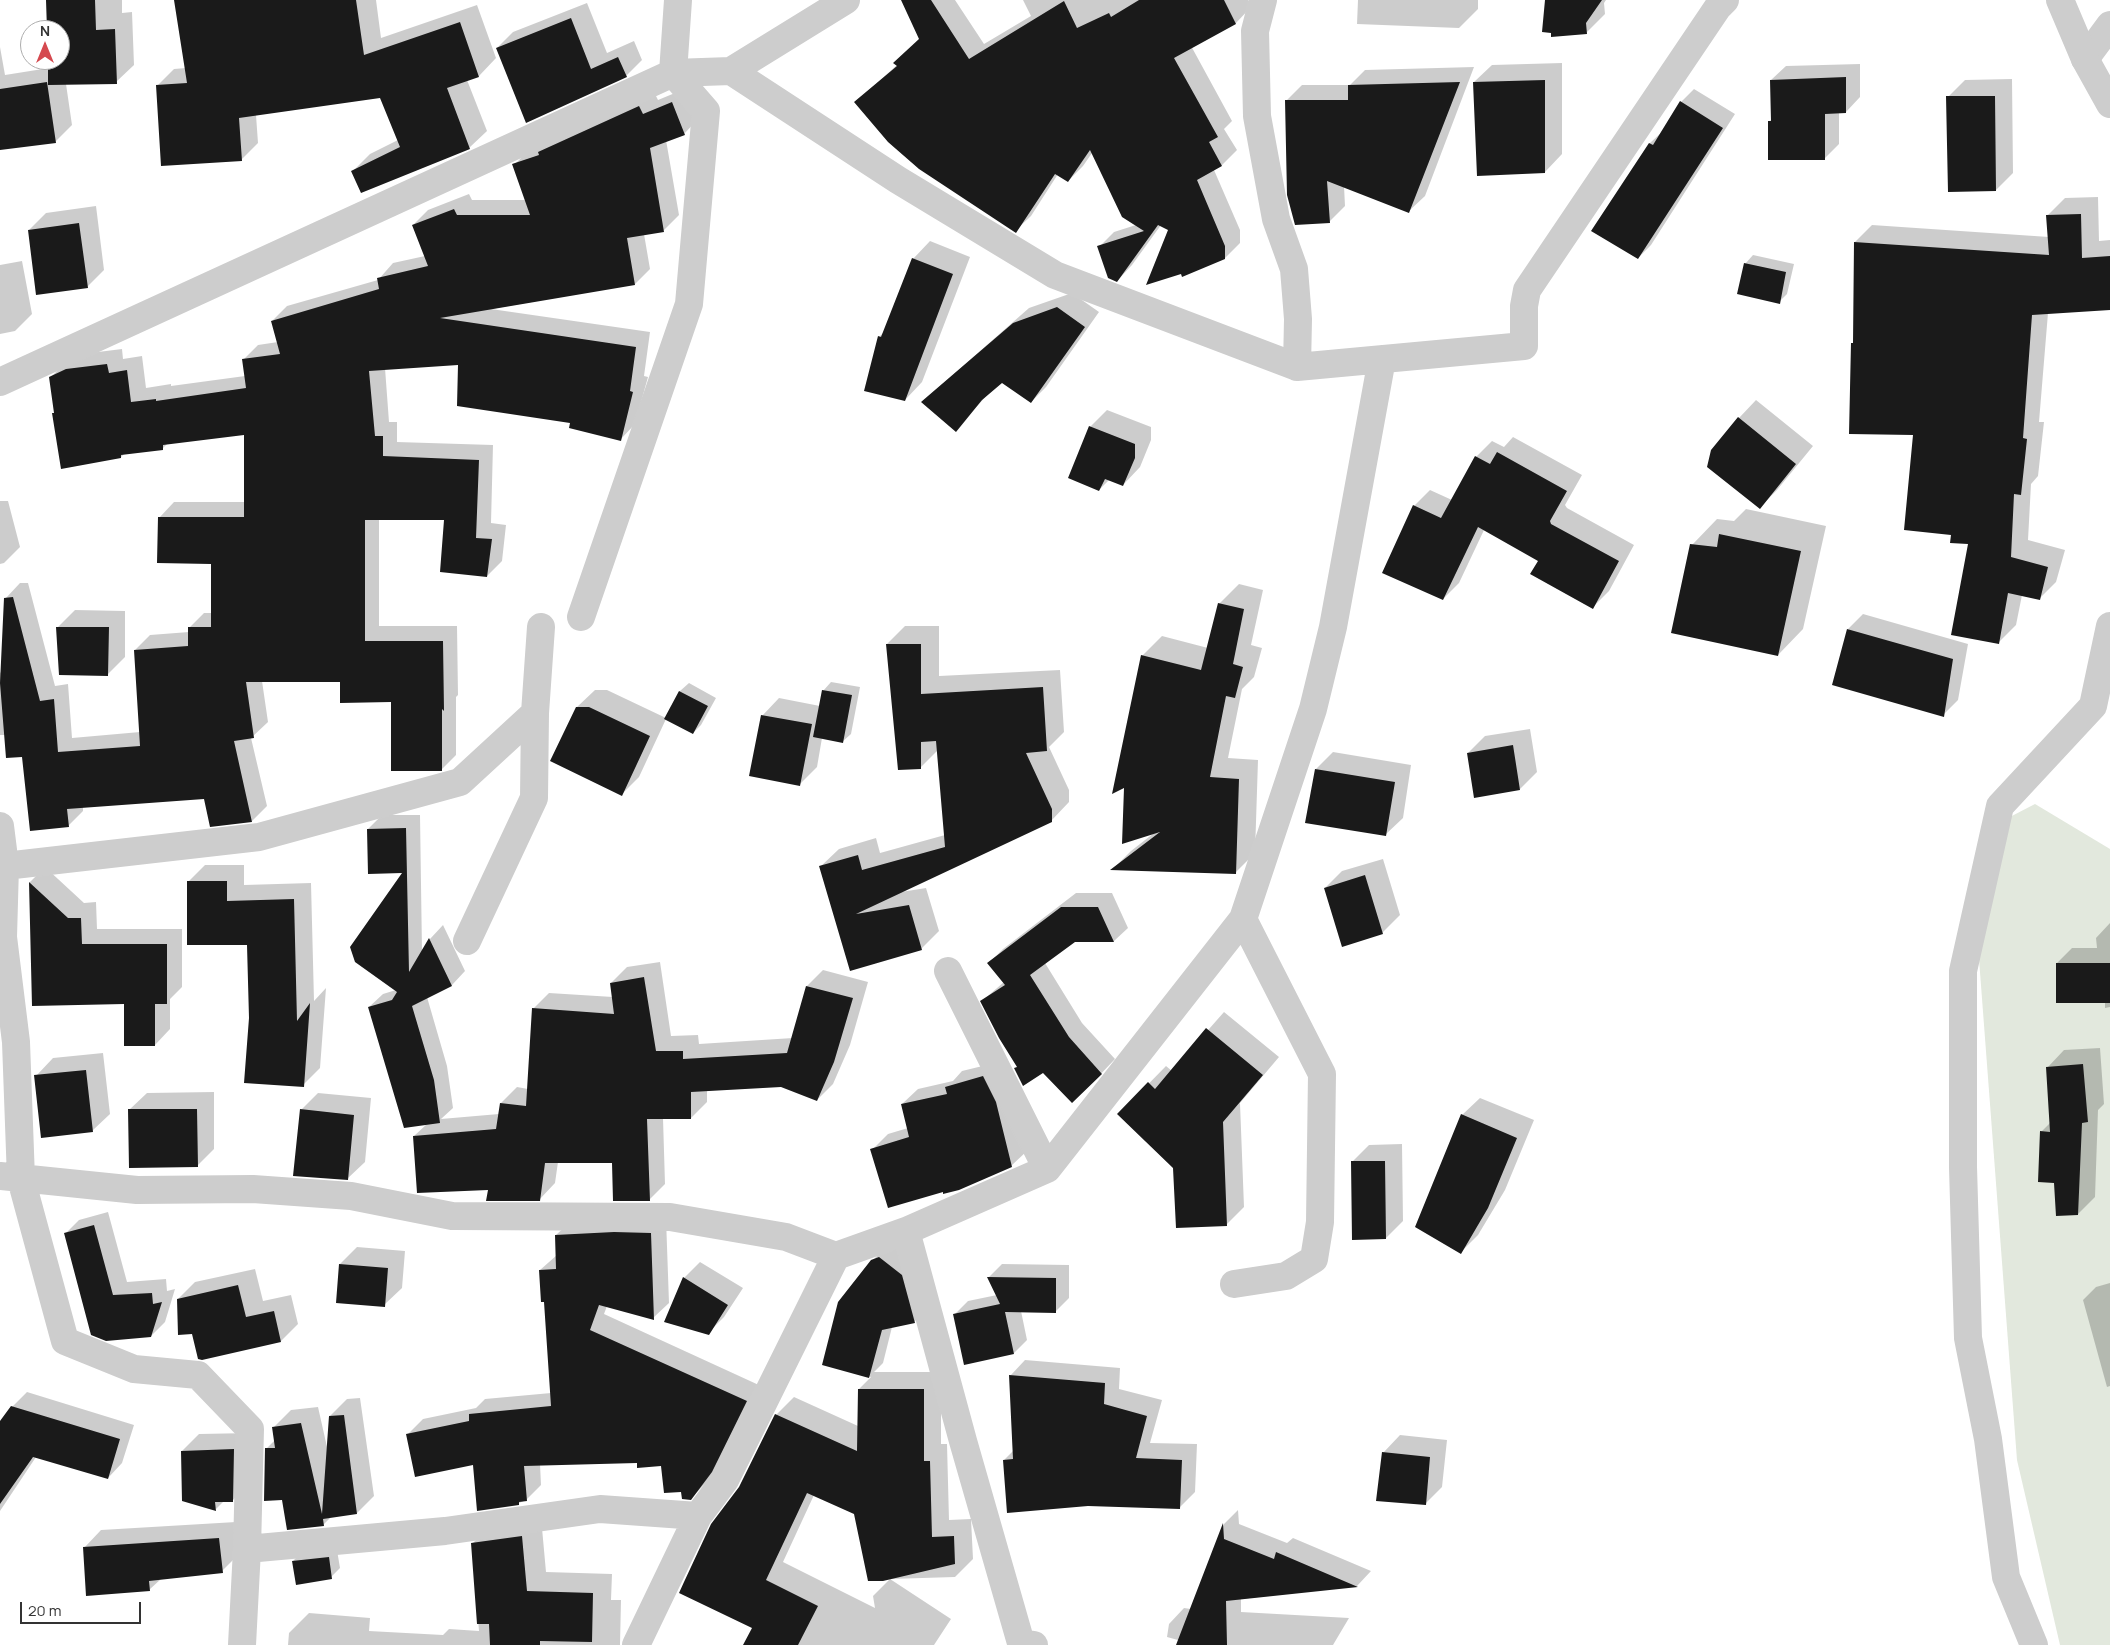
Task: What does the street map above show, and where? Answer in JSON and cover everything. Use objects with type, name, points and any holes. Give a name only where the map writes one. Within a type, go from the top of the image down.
[{"type":"street","points":[[581,617],[689,304],[706,111],[672,73],[678,0]]},
{"type":"street","points":[[0,382],[672,73],[731,71],[846,0]]},
{"type":"street","points":[[1263,0],[1255,31],[1257,116],[1276,220],[1294,269],[1298,319],[1297,367]]},
{"type":"street","points":[[731,71],[898,180],[1055,275],[1297,367],[1524,346],[1524,306],[1527,290],[1724,0]]},
{"type":"street","points":[[2060,0],[2085,59],[2110,104]]},
{"type":"street","points":[[2085,59],[2110,25]]},
{"type":"street","points":[[11,1178],[137,1190],[253,1189],[351,1196],[452,1216],[670,1217],[786,1237],[836,1256],[906,1231],[1047,1169],[1243,919],[1314,709],[1333,627],[1382,360]]},
{"type":"street","points":[[2034,1645],[2006,1577],[1988,1439],[1968,1338],[1963,1167],[1963,971],[2000,806],[2093,706],[2110,626]]},
{"type":"street","points":[[466,941],[534,798],[535,713],[542,627]]},
{"type":"street","points":[[5,866],[259,837],[460,782],[535,713]]},
{"type":"street","points":[[0,826],[5,866],[2,937],[16,1042],[11,1178],[65,1341],[134,1369],[198,1375],[250,1429],[242,1645]]},
{"type":"street","points":[[1234,1284],[1286,1276],[1314,1259],[1320,1222],[1322,1074],[1243,919]]},
{"type":"street","points":[[948,971],[1047,1169]]},
{"type":"street","points":[[906,1231],[1021,1643],[1034,1645]]},
{"type":"street","points":[[636,1645],[698,1516],[724,1480],[836,1256]]},
{"type":"street","points":[[247,1549],[445,1531],[600,1509],[698,1516]]},
{"type":"shaded area","points":[[2035,804],[2110,849],[2110,1645],[2060,1645],[2017,1460],[1979,959],[2006,819]]},
{"type":"building","points":[[46,0],[95,0],[96,30],[115,29],[117,84],[48,85],[48,70],[70,70],[70,20],[47,20]]},
{"type":"building","points":[[174,0],[356,0],[364,55],[460,22],[479,77],[447,88],[470,149],[361,193],[351,171],[400,147],[380,98],[239,118],[242,161],[161,166],[156,85],[187,83]]},
{"type":"building","points":[[901,0],[931,0],[969,59],[1064,1],[1077,28],[1109,13],[1111,17],[1139,0],[1224,0],[1236,24],[1174,58],[1218,137],[1209,142],[1222,166],[1197,180],[1225,246],[1225,259],[1182,277],[1181,274],[1146,285],[1168,230],[1158,225],[1117,282],[1108,278],[1097,246],[1144,231],[1122,217],[1090,150],[1068,182],[1055,174],[1016,233],[919,169],[888,142],[854,102],[897,66],[893,63],[919,39]]},
{"type":"building","points":[[1545,0],[1602,0],[1586,23],[1587,34],[1551,37],[1551,33],[1542,32]]},
{"type":"building","points":[[571,18],[591,69],[618,57],[627,77],[526,123],[496,48]]},
{"type":"building","points":[[1846,77],[1846,113],[1825,114],[1825,160],[1768,160],[1768,121],[1771,121],[1770,80]]},
{"type":"building","points":[[1545,80],[1545,173],[1477,176],[1473,82]]},
{"type":"building","points":[[47,82],[56,143],[0,150],[0,89]]},
{"type":"building","points":[[1460,82],[1409,213],[1327,181],[1330,223],[1295,225],[1287,195],[1285,100],[1348,100],[1348,85]]},
{"type":"building","points":[[1946,96],[1995,96],[1996,191],[1948,192]]},
{"type":"building","points":[[1680,101],[1723,128],[1638,259],[1591,231],[1649,143],[1653,145]]},
{"type":"building","points":[[672,102],[685,135],[650,148],[664,232],[627,238],[635,285],[440,318],[636,347],[630,391],[633,392],[621,441],[569,428],[570,423],[457,406],[458,365],[369,371],[375,436],[383,436],[383,456],[479,460],[476,538],[492,539],[487,577],[440,572],[444,520],[365,520],[365,641],[443,641],[444,711],[442,709],[442,771],[391,771],[391,702],[340,703],[340,682],[246,682],[254,738],[234,741],[252,822],[210,827],[204,799],[67,809],[69,827],[30,831],[22,757],[6,758],[0,683],[4,598],[13,597],[40,701],[54,699],[58,752],[140,746],[134,650],[188,646],[188,627],[211,627],[211,564],[157,563],[158,517],[244,517],[244,435],[163,445],[163,450],[121,455],[121,458],[61,469],[52,413],[54,413],[49,377],[66,369],[107,364],[109,373],[127,370],[131,402],[156,399],[156,401],[246,388],[242,359],[280,354],[271,321],[379,289],[377,278],[428,266],[412,225],[454,209],[457,215],[530,215],[512,164],[539,155],[538,152],[639,106],[643,114]]},
{"type":"building","points":[[2081,214],[2082,258],[2110,256],[2110,310],[2032,315],[2023,438],[2027,439],[2021,495],[2014,494],[2011,557],[2048,567],[2040,600],[2008,593],[1999,644],[1951,635],[1968,544],[1950,543],[1951,535],[1904,530],[1913,435],[1849,434],[1851,343],[1853,343],[1854,242],[2049,255],[2046,215]]},
{"type":"building","points":[[79,223],[88,288],[36,295],[28,230]]},
{"type":"building","points":[[912,258],[953,274],[905,401],[864,391],[878,336],[881,337]]},
{"type":"building","points":[[1744,263],[1786,272],[1780,304],[1737,294]]},
{"type":"building","points":[[1057,307],[1085,327],[1031,403],[1002,383],[982,400],[956,432],[921,402],[1013,323]]},
{"type":"building","points":[[1738,417],[1796,464],[1760,509],[1707,467],[1711,450]]},
{"type":"building","points":[[1089,426],[1135,444],[1135,458],[1123,486],[1105,479],[1099,491],[1068,478]]},
{"type":"building","points":[[1497,452],[1567,491],[1550,521],[1551,524],[1619,561],[1593,609],[1530,574],[1538,561],[1478,527],[1443,600],[1382,573],[1413,505],[1441,518],[1475,456],[1490,464]]},
{"type":"building","points":[[1719,534],[1801,551],[1778,656],[1671,633],[1690,544],[1717,547]]},
{"type":"building","points":[[1218,603],[1244,609],[1233,664],[1243,667],[1235,698],[1226,696],[1210,777],[1239,779],[1236,874],[1110,870],[1160,832],[1122,844],[1124,788],[1112,794],[1141,655],[1201,670]]},
{"type":"building","points":[[56,627],[109,627],[108,676],[59,675]]},
{"type":"building","points":[[1847,629],[1953,659],[1944,717],[1832,685]]},
{"type":"building","points":[[886,644],[921,644],[921,694],[1043,687],[1047,751],[1026,753],[1052,809],[1052,822],[856,914],[909,905],[922,950],[850,971],[819,866],[858,855],[862,870],[945,847],[936,741],[921,742],[921,769],[898,770]]},
{"type":"building","points":[[822,690],[852,695],[843,743],[813,737]]},
{"type":"building","points":[[679,691],[708,706],[693,734],[664,719]]},
{"type":"building","points":[[576,707],[589,707],[650,736],[622,796],[550,761]]},
{"type":"building","points":[[761,715],[812,724],[800,786],[749,776]]},
{"type":"building","points":[[1513,745],[1520,790],[1474,798],[1467,753]]},
{"type":"building","points":[[1315,769],[1395,782],[1386,836],[1305,823]]},
{"type":"building","points":[[406,828],[409,972],[429,938],[452,986],[412,1006],[434,1080],[440,1123],[404,1128],[368,1007],[392,1000],[397,992],[355,962],[350,947],[402,873],[368,874],[367,829]]},
{"type":"building","points":[[1365,875],[1383,934],[1342,947],[1324,888]]},
{"type":"building","points":[[187,881],[227,881],[227,901],[294,899],[297,1021],[310,1003],[304,1087],[244,1083],[249,1018],[247,945],[187,945]]},
{"type":"building","points":[[29,882],[68,918],[81,918],[82,944],[167,944],[167,1004],[155,1004],[155,1046],[124,1046],[124,1004],[32,1006]]},
{"type":"building","points":[[1061,907],[1098,907],[1114,942],[1075,942],[1030,975],[1069,1037],[1102,1074],[1072,1103],[1043,1073],[1023,1086],[1014,1068],[1017,1067],[999,1038],[980,1001],[1005,985],[987,963]]},
{"type":"building","points":[[2056,963],[2110,963],[2110,1003],[2056,1003]]},
{"type":"building","points":[[644,977],[656,1051],[683,1051],[683,1059],[787,1053],[806,986],[853,998],[834,1062],[817,1101],[781,1087],[691,1092],[691,1119],[647,1119],[650,1201],[613,1201],[612,1163],[545,1163],[540,1201],[486,1201],[488,1190],[417,1193],[413,1136],[496,1129],[500,1103],[526,1106],[532,1008],[614,1014],[610,983]]},
{"type":"building","points":[[1206,1028],[1263,1075],[1223,1122],[1227,1226],[1176,1228],[1173,1168],[1117,1114],[1148,1082],[1155,1089]]},
{"type":"building","points":[[2083,1064],[2088,1122],[2082,1123],[2078,1215],[2056,1216],[2054,1183],[2038,1182],[2040,1131],[2050,1132],[2046,1067]]},
{"type":"building","points":[[86,1070],[93,1132],[41,1138],[34,1075]]},
{"type":"building","points":[[983,1076],[996,1102],[1012,1167],[959,1190],[943,1194],[943,1192],[888,1208],[870,1149],[909,1137],[901,1104],[947,1094],[945,1087]]},
{"type":"building","points":[[128,1109],[197,1109],[198,1167],[129,1168]]},
{"type":"building","points":[[300,1109],[354,1115],[348,1180],[293,1176]]},
{"type":"building","points":[[1461,1114],[1517,1138],[1488,1208],[1461,1254],[1415,1227]]},
{"type":"building","points":[[1351,1161],[1385,1161],[1386,1239],[1352,1240]]},
{"type":"building","points":[[94,1225],[113,1295],[152,1293],[153,1304],[162,1302],[151,1337],[106,1341],[91,1335],[64,1233]]},
{"type":"building","points":[[614,1232],[651,1233],[654,1320],[599,1305],[590,1330],[747,1401],[712,1472],[691,1500],[682,1499],[681,1492],[664,1493],[661,1466],[637,1468],[637,1463],[524,1466],[527,1501],[519,1502],[519,1505],[477,1511],[473,1465],[415,1477],[406,1434],[469,1421],[469,1414],[551,1406],[544,1302],[541,1302],[539,1270],[556,1269],[555,1235]]},
{"type":"building","points":[[879,1257],[902,1275],[915,1323],[882,1330],[869,1378],[822,1365],[838,1302],[871,1260]]},
{"type":"building","points":[[339,1264],[388,1268],[385,1307],[336,1303]]},
{"type":"building","points":[[683,1277],[728,1305],[709,1335],[664,1322]]},
{"type":"building","points":[[987,1277],[1056,1278],[1056,1313],[1005,1312],[1014,1354],[964,1365],[953,1314],[1000,1304]]},
{"type":"building","points":[[238,1285],[246,1317],[274,1311],[281,1342],[202,1360],[198,1359],[192,1334],[178,1335],[177,1299]]},
{"type":"building","points":[[1009,1375],[1105,1383],[1104,1404],[1147,1416],[1136,1458],[1182,1460],[1180,1509],[1088,1506],[1007,1513],[1003,1460],[1013,1459]]},
{"type":"building","points":[[858,1389],[924,1389],[924,1461],[930,1461],[932,1537],[954,1536],[955,1564],[883,1581],[868,1581],[854,1514],[807,1493],[766,1580],[818,1606],[798,1645],[743,1645],[752,1628],[679,1593],[711,1524],[739,1487],[775,1414],[857,1451]]},
{"type":"building","points":[[11,1406],[120,1439],[108,1479],[33,1457],[0,1504],[0,1421]]},
{"type":"building","points":[[344,1415],[357,1514],[323,1519],[324,1526],[287,1530],[282,1500],[264,1501],[265,1448],[275,1448],[272,1427],[301,1423],[322,1514],[329,1416]]},
{"type":"building","points":[[234,1449],[233,1502],[215,1502],[216,1511],[182,1501],[181,1451]]},
{"type":"building","points":[[1382,1452],[1430,1457],[1426,1505],[1376,1501]]},
{"type":"building","points":[[1223,1523],[1224,1539],[1274,1559],[1276,1552],[1358,1587],[1226,1601],[1227,1645],[1176,1645]]},
{"type":"building","points":[[522,1536],[527,1591],[593,1593],[592,1642],[540,1641],[540,1645],[490,1645],[489,1624],[477,1624],[471,1543]]},
{"type":"building","points":[[219,1538],[223,1573],[149,1581],[150,1591],[86,1596],[83,1547]]},
{"type":"building","points":[[329,1557],[332,1579],[296,1585],[292,1561]]}]
